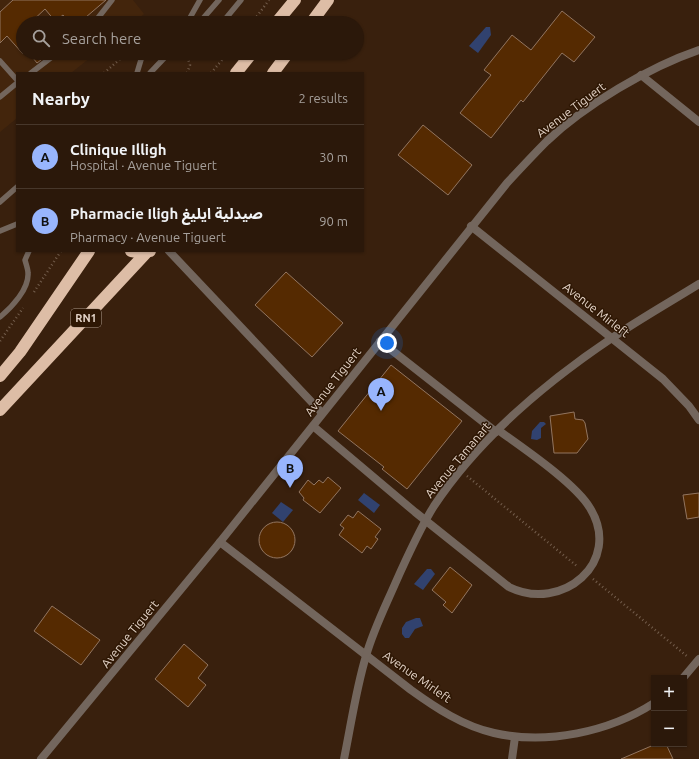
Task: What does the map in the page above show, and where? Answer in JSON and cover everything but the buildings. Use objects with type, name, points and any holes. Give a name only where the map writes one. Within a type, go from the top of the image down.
[{"type":"highway","points":[[282,16],[295,0]]},
{"type":"highway","points":[[316,16],[328,0]]},
{"type":"highway","points":[[237,72],[246,60]]},
{"type":"highway","points":[[274,72],[283,60]]},
{"type":"highway","points":[[0,376],[20,352],[88,252]]},
{"type":"highway","name":"RN1","points":[[0,410],[149,252]]},
{"type":"street","name":"Avenue Tiguert","points":[[41,759],[220,542],[506,183],[548,140],[591,107],[641,75],[699,50]]},
{"type":"street","points":[[641,75],[699,122]]},
{"type":"street","name":"Avenue Mirleft","points":[[471,226],[663,379],[689,406],[699,420]]},
{"type":"street","points":[[170,252],[322,413]]},
{"type":"street","name":"Avenue Tamanart","points":[[344,759],[356,694],[366,655],[378,621],[426,521],[461,471],[497,431],[542,390],[612,338],[699,284]]},
{"type":"street","points":[[313,426],[426,521],[509,587],[526,594],[542,594],[562,590],[571,586],[586,574],[596,558],[599,536],[596,519],[590,508],[570,486],[380,341]]},
{"type":"street","name":"Avenue Mirleft","points":[[220,542],[438,709],[472,725],[515,737],[544,737],[609,726],[635,715],[651,704]]},
{"type":"street","points":[[686,675],[699,659]]},
{"type":"street","points":[[512,759],[515,737]]},
{"type":"lane","points":[[99,16],[112,0]]},
{"type":"lane","points":[[191,16],[200,0]]},
{"type":"lane","points":[[205,16],[219,0]]},
{"type":"lane","points":[[228,16],[241,0]]},
{"type":"lane","points":[[32,72],[48,60]]},
{"type":"lane","points":[[137,72],[141,60]]},
{"type":"lane","points":[[151,72],[162,60]]},
{"type":"lane","points":[[0,61],[16,79]]},
{"type":"lane","points":[[0,97],[16,87]]},
{"type":"lane","points":[[0,202],[16,188]]},
{"type":"lane","points":[[0,231],[16,224]]},
{"type":"lane","points":[[0,317],[17,298],[26,283],[28,272],[24,260],[28,252]]},
{"type":"path","points":[[257,16],[269,0]]},
{"type":"path","points":[[105,72],[119,60]]},
{"type":"path","points":[[187,72],[190,65],[188,60]]},
{"type":"path","points":[[212,72],[222,60]]},
{"type":"shaded area","points":[[0,0],[133,0],[144,14],[142,16],[16,16],[16,60],[87,60],[72,72],[16,72],[16,119],[0,132]]},
{"type":"water","points":[[486,27],[490,27],[491,35],[478,53],[469,46]]},
{"type":"water","points":[[540,422],[544,422],[546,424],[541,428],[541,438],[537,440],[531,439],[532,431]]},
{"type":"water","points":[[364,493],[380,505],[374,513],[358,500]]},
{"type":"water","points":[[281,502],[293,510],[283,522],[272,513]]},
{"type":"water","points":[[427,569],[431,569],[435,574],[423,590],[414,584]]},
{"type":"water","points":[[420,618],[423,626],[415,629],[409,638],[405,638],[402,634],[402,628],[406,622]]},
{"type":"place","name":"Clinique Illigh","points":[[381,411]]},
{"type":"place","name":"Pharmacie Iligh صيدلية ايليغ","points":[[290,488]]}]
